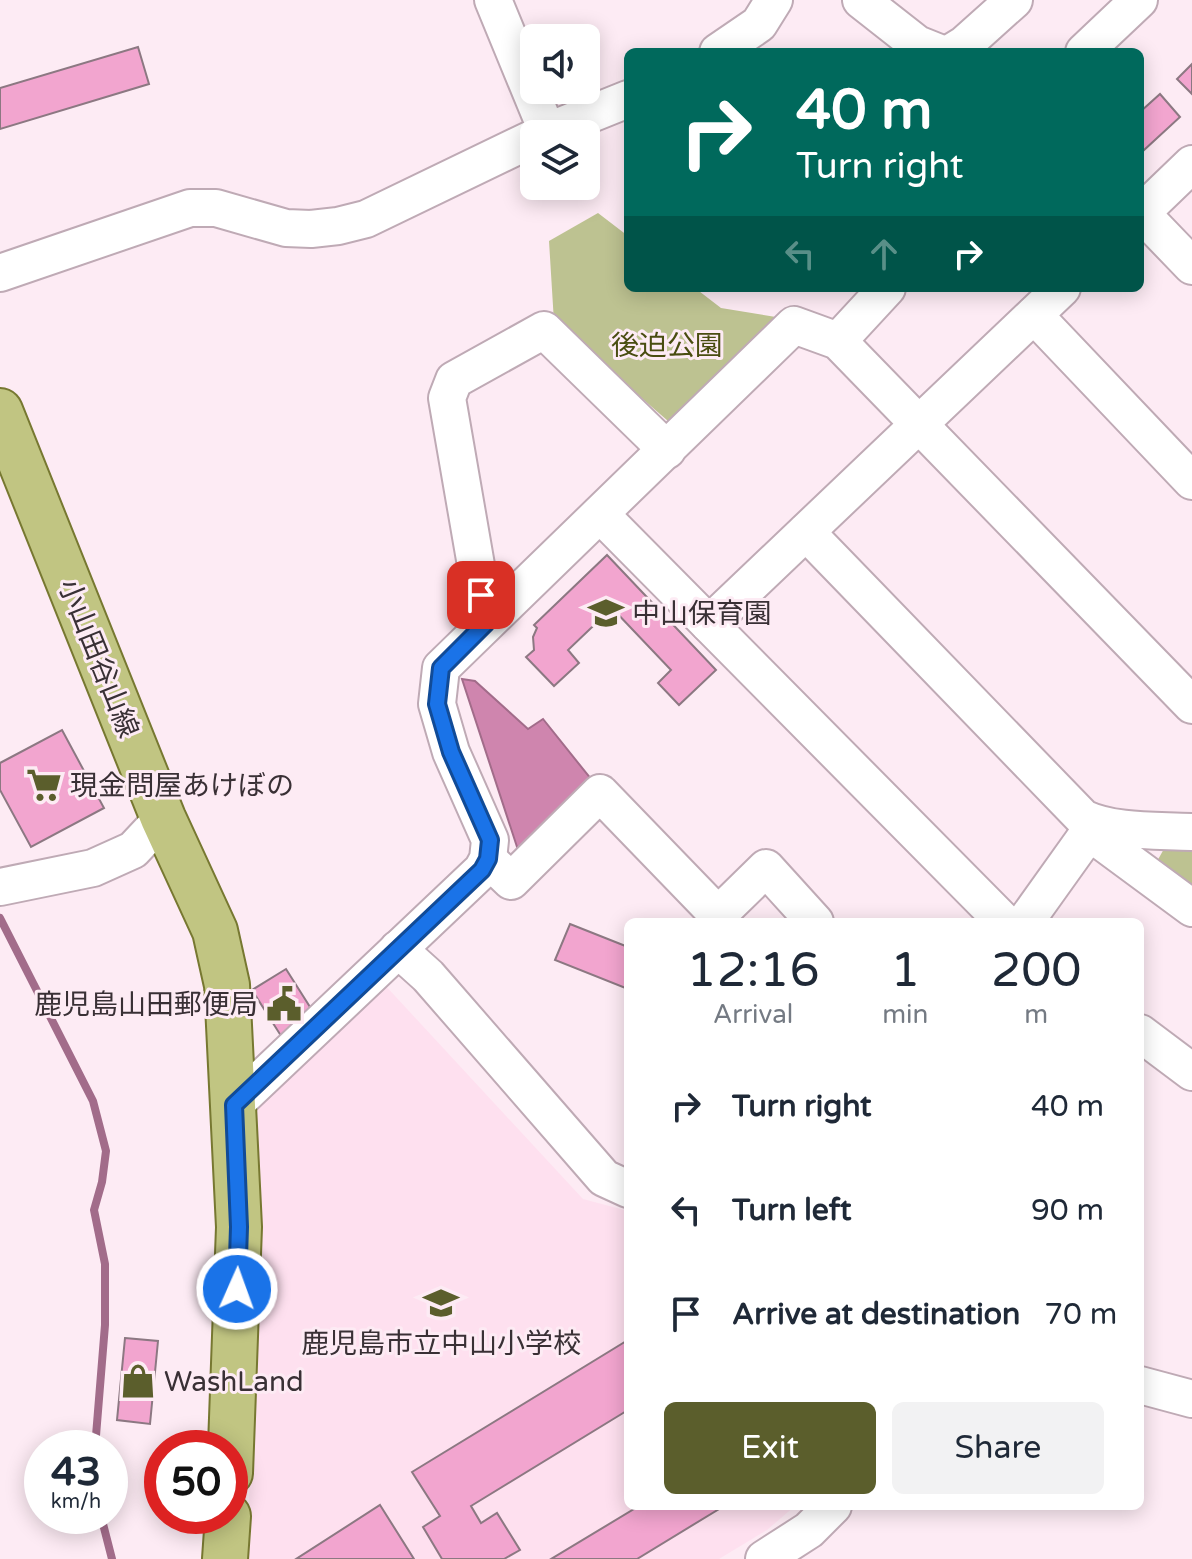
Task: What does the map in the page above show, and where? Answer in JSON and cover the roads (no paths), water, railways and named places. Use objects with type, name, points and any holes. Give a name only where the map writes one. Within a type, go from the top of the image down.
[{"type":"main road","name":"小山田谷山線","points":[[0,411],[163,818],[215,931],[227,985],[239,1227],[232,1430]]},
{"type":"main road","points":[[225,1559],[227,1534]]},
{"type":"street","points":[[493,0],[536,120]]},
{"type":"street","points":[[724,48],[759,24],[774,0]]},
{"type":"street","points":[[861,0],[917,44],[927,48]]},
{"type":"street","points":[[958,48],[1014,0]]},
{"type":"street","points":[[1088,48],[1139,0]]},
{"type":"street","points":[[576,120],[624,101]]},
{"type":"street","points":[[0,273],[190,208],[216,208],[286,228],[311,229],[366,219],[520,144]]},
{"type":"street","points":[[1144,209],[1192,164]]},
{"type":"street","points":[[1144,217],[1192,266]]},
{"type":"street","points":[[838,341],[883,292]]},
{"type":"street","points":[[709,624],[1058,292]]},
{"type":"street","points":[[1034,315],[1192,481]]},
{"type":"street","points":[[234,1105],[482,870],[488,859],[490,840],[451,752],[437,704],[441,668],[794,325],[838,341],[1192,705]]},
{"type":"street","points":[[486,623],[447,398],[454,380],[544,330],[667,450]]},
{"type":"street","points":[[600,514],[1000,918]]},
{"type":"street","points":[[806,532],[1092,828],[1192,908]]},
{"type":"street","points":[[488,859],[511,881],[600,793],[718,915],[766,868],[811,918]]},
{"type":"street","points":[[0,887],[93,868],[133,850],[163,818]]},
{"type":"street","points":[[1092,828],[1192,832]]},
{"type":"street","points":[[1028,918],[1092,828]]},
{"type":"street","points":[[398,949],[428,976],[604,1178],[624,1187]]},
{"type":"street","points":[[1144,1036],[1192,1072]]},
{"type":"street","points":[[1144,1386],[1192,1399]]},
{"type":"street","points":[[764,1559],[809,1530],[829,1510]]},
{"type":"waterway","points":[[0,918],[93,1101],[106,1151],[94,1210],[105,1264],[105,1325],[96,1430]]},
{"type":"waterway","points":[[106,1534],[112,1559]]},
{"type":"place","name":"中山保育園","points":[[606,613]]},
{"type":"place","name":"現金問屋あけぼの","points":[[44,785]]},
{"type":"place","name":"鹿児島山田郵便局","points":[[284,1004]]},
{"type":"place","name":"鹿児島市立中山小学校","points":[[441,1303]]},
{"type":"place","name":"WashLand","points":[[138,1381]]},
{"type":"park label","name":"後迫公園","points":[[667,345]]}]
